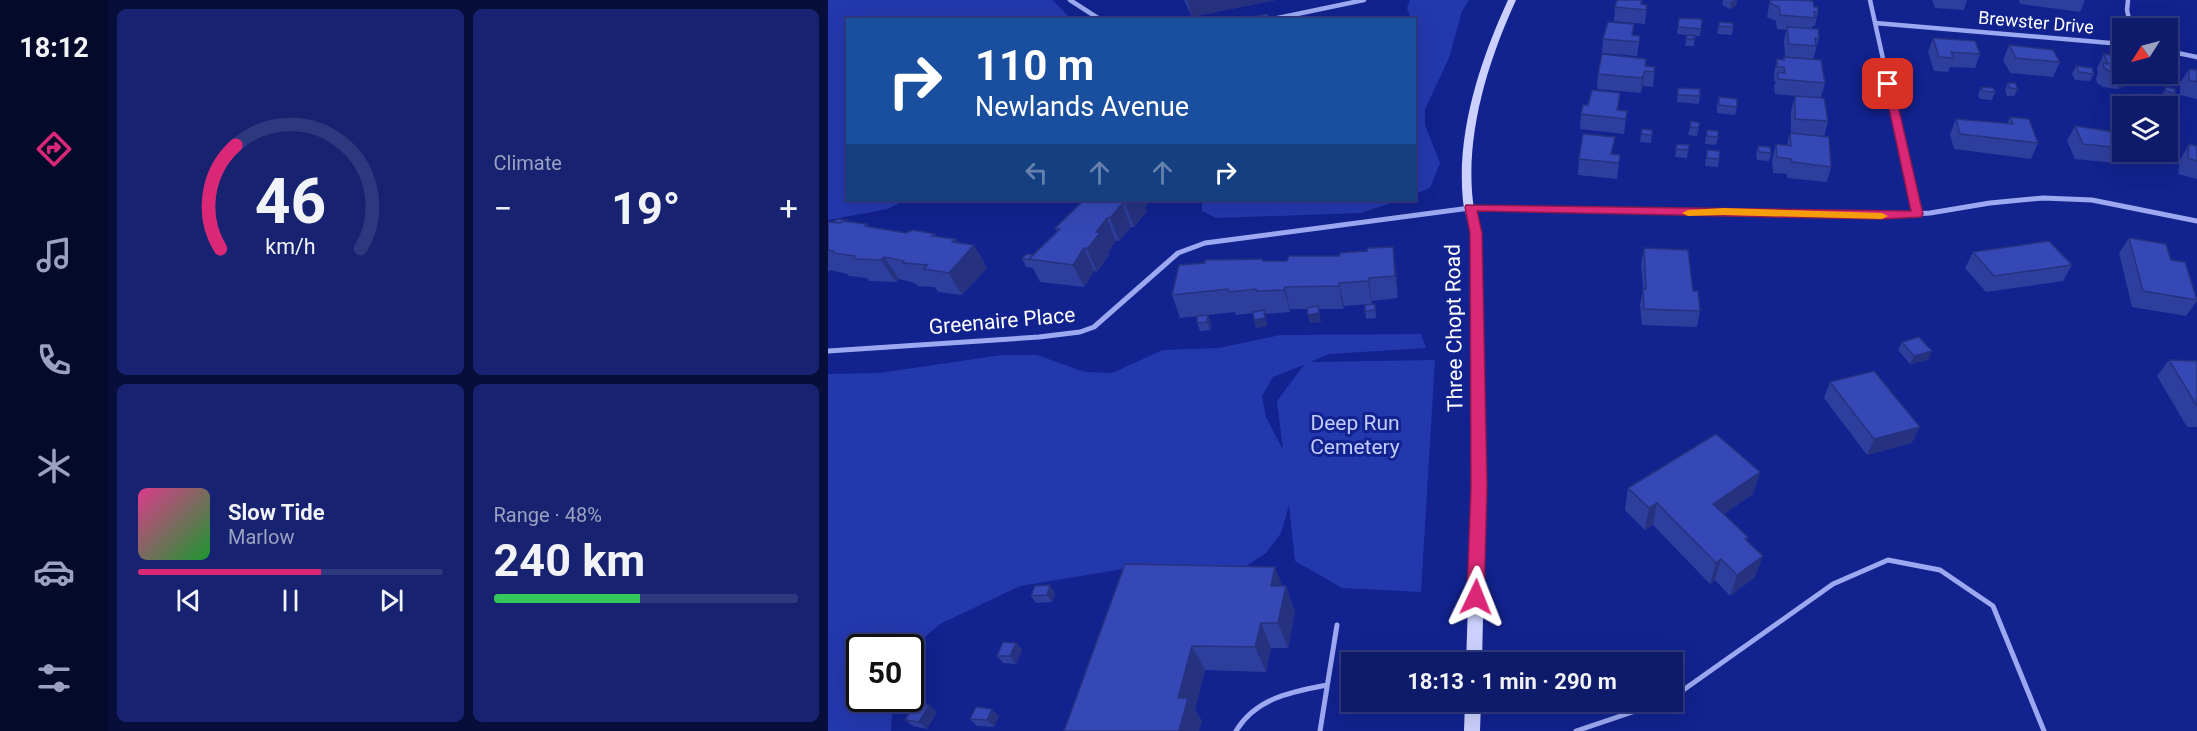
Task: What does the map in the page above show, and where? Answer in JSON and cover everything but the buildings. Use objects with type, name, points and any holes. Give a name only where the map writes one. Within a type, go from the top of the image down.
[{"type":"main road","name":"Three Chopt Road","points":[[1474,652],[1479,487],[1476,233],[1468,197],[1470,156],[1481,88],[1497,35],[1512,0]]},
{"type":"main road","points":[[1472,731],[1473,712]]},
{"type":"street","points":[[1070,0],[1098,18]]},
{"type":"street","points":[[1278,18],[1364,0]]},
{"type":"street","points":[[1870,0],[1917,214]]},
{"type":"street","points":[[2128,0],[2129,18]]},
{"type":"street","name":"Brewster Drive","points":[[1875,23],[2112,43]]},
{"type":"street","points":[[2178,53],[2197,57]]},
{"type":"street","name":"Greenaire Place","points":[[828,351],[1038,337],[1080,332],[1094,327],[1178,253],[1205,243],[1470,207],[1882,216],[1917,214],[2043,198],[2103,202],[2197,221]]},
{"type":"lane","points":[[1683,690],[1833,584],[1888,560],[1940,570],[1993,606],[2044,731]]},
{"type":"lane","points":[[1320,731],[1337,626]]},
{"type":"lane","points":[[1236,731],[1253,709],[1282,694],[1327,685]]},
{"type":"lane","points":[[1576,731],[1632,712]]},
{"type":"green space","points":[[828,0],[1053,0],[1070,18],[846,18],[846,201],[903,201],[888,209],[828,220]]},
{"type":"green space","points":[[1410,0],[1469,0],[1462,11],[1449,58],[1425,109],[1425,125],[1440,163],[1430,188],[1416,194],[1416,18],[1411,18],[1407,8]]},
{"type":"green space","points":[[1202,201],[1396,201],[1361,213],[1216,218],[1202,211]]},
{"type":"green space","name":"Deep Run Cemetery","points":[[1421,334],[1426,348],[1329,354],[1310,362],[1435,360],[1421,592],[1342,588],[1295,561],[1289,505],[1281,533],[1266,553],[1237,572],[1123,569],[1020,586],[940,624],[924,638],[924,634],[846,634],[846,712],[892,712],[891,731],[828,731],[828,374],[879,373],[1002,355],[1037,355],[1085,372],[1112,373],[1163,350],[1219,348],[1280,335]],"holes":[[[1304,365],[1277,401],[1283,450],[1266,417],[1262,396],[1273,377]]]},
{"type":"slow traffic","points":[[1688,213],[1882,216]]},
{"type":"route","points":[[1476,597],[1479,487],[1476,233],[1470,207],[1882,216],[1917,214],[1888,84]]}]
